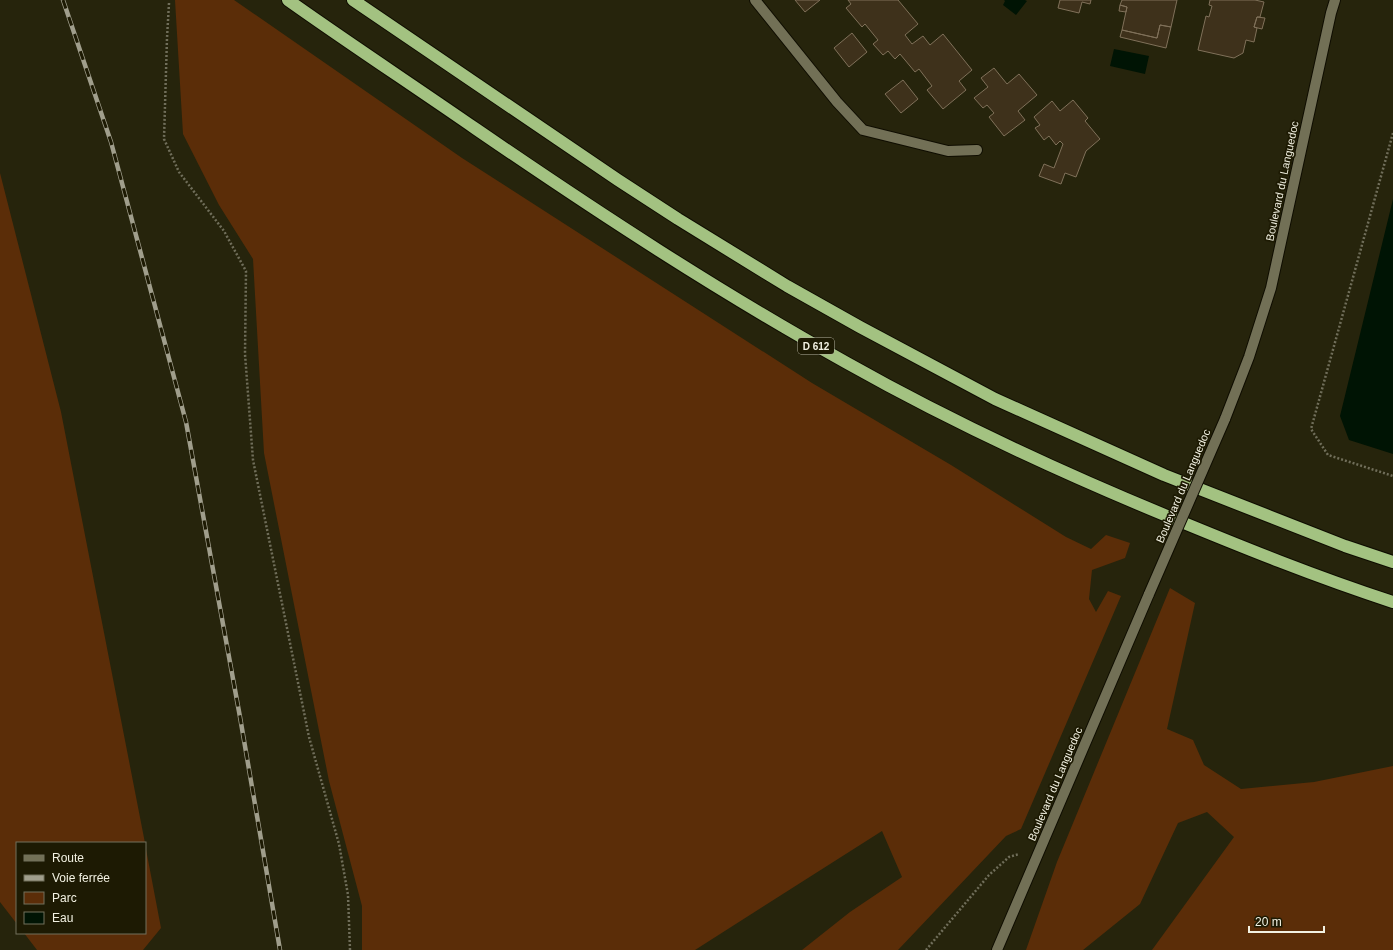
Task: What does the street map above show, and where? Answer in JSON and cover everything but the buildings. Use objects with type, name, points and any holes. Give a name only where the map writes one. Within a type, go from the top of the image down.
[{"type":"highway","name":"D 612","points":[[288,0],[560,187],[768,318],[848,364],[936,410],[1095,486],[1243,548],[1337,584],[1393,602]]},
{"type":"highway","points":[[353,0],[678,219],[787,286],[860,327],[995,399],[1164,475],[1345,546],[1393,562]]},
{"type":"street","points":[[754,0],[837,102],[863,130],[948,150],[977,150]]},
{"type":"street","name":"Boulevard du Languedoc","points":[[1331,13],[1332,0]]},
{"type":"street","name":"Boulevard du Languedoc","points":[[997,950],[1225,419],[1249,357],[1270,288],[1335,0]]},
{"type":"path","points":[[169,3],[164,139],[180,172],[224,230],[246,271],[245,354],[253,460],[309,737],[339,844],[348,895],[350,950]]},
{"type":"path","points":[[1393,133],[1392,142],[1311,429],[1328,455],[1393,476]]},
{"type":"path","points":[[926,950],[989,875],[1009,857],[1018,854],[1039,853]]},
{"type":"green space","points":[[175,0],[234,0],[462,158],[812,383],[951,465],[1066,537],[1091,549],[1106,535],[1130,543],[1125,558],[1092,570],[1089,599],[1096,612],[1108,591],[1121,596],[1021,829],[1006,836],[898,950],[802,950],[850,912],[902,877],[882,831],[695,950],[362,950],[362,906],[329,781],[264,453],[253,259],[219,205],[183,134]]},
{"type":"green space","points":[[0,173],[61,412],[145,842],[16,842],[16,923],[0,902]]},
{"type":"green space","points":[[1170,588],[1195,603],[1167,729],[1193,740],[1204,765],[1241,789],[1314,782],[1393,766],[1393,950],[1152,950],[1234,837],[1207,812],[1178,823],[1140,904],[1083,950],[1026,950],[1057,862]]},
{"type":"green space","points":[[146,849],[161,928],[143,950],[37,950],[25,934],[146,934]]},
{"type":"water","points":[[1004,0],[1027,1],[1016,15],[1003,5]]},
{"type":"water","points":[[1114,49],[1149,56],[1145,74],[1110,66]]},
{"type":"water","points":[[1393,199],[1393,454],[1349,440],[1340,416]]},
{"type":"railway","points":[[63,0],[111,142],[186,422],[240,717],[280,950]]}]
